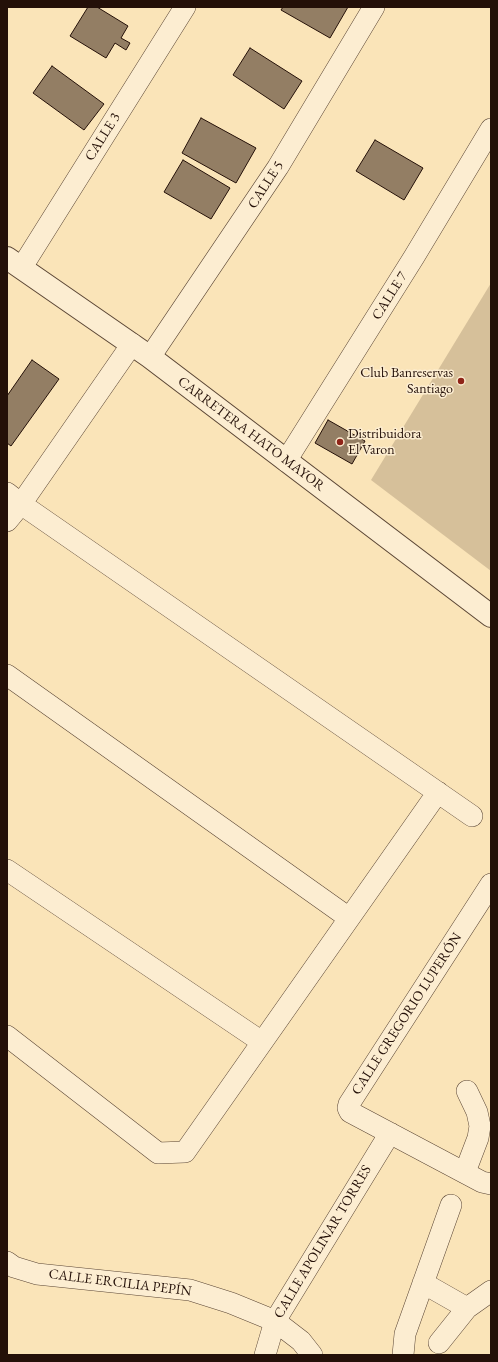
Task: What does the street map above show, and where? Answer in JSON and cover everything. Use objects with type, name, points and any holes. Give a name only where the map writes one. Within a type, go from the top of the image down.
[{"type":"street","name":"CALLE 3","points":[[14,262],[185,7]]},
{"type":"street","name":"CALLE 5","points":[[150,357],[278,167],[374,7]]},
{"type":"street","name":"CALLE 7","points":[[286,460],[414,257],[491,129]]},
{"type":"street","name":"CARRETERA HATO MAYOR","points":[[14,262],[150,357],[491,616]]},
{"type":"street","points":[[7,521],[14,498],[132,344]]},
{"type":"street","points":[[14,498],[472,816]]},
{"type":"street","points":[[7,675],[349,918]]},
{"type":"street","points":[[7,1036],[158,1152],[185,1152],[438,792]]},
{"type":"street","points":[[7,870],[262,1042]]},
{"type":"street","name":"CALLE GREGORIO LUPERÓN","points":[[491,884],[349,1104],[350,1112],[491,1184]]},
{"type":"street","points":[[465,1172],[478,1138],[480,1126],[477,1112],[467,1091]]},
{"type":"street","name":"CALLE APOLINAR TORRES","points":[[265,1355],[275,1321],[390,1133]]},
{"type":"street","points":[[403,1355],[405,1334],[451,1205]]},
{"type":"street","name":"CALLE ERCILIA PEPÍN","points":[[7,1262],[14,1267],[37,1274],[190,1290],[231,1303],[275,1321],[301,1342],[312,1355]]},
{"type":"street","points":[[423,1284],[467,1308]]},
{"type":"street","points":[[439,1343],[467,1308],[491,1291]]},
{"type":"shaded area","name":"Club Banreservas Santiago","points":[[491,283],[491,571],[371,480]]},
{"type":"building","points":[[88,7],[97,7],[128,26],[121,38],[130,43],[126,50],[115,43],[106,58],[70,36]]},
{"type":"building","points":[[283,7],[348,7],[330,38],[281,10]]},
{"type":"building","points":[[250,48],[302,81],[284,109],[233,75]]},
{"type":"building","points":[[52,66],[104,104],[84,130],[33,93]]},
{"type":"building","points":[[201,118],[256,148],[236,183],[182,153]]},
{"type":"building","points":[[375,140],[423,168],[404,200],[356,171]]},
{"type":"building","points":[[183,160],[230,188],[211,219],[164,192]]},
{"type":"building","points":[[32,360],[59,379],[11,446],[7,443],[7,396]]},
{"type":"building","name":"Distribuidora El Varon","points":[[328,420],[365,441],[352,464],[315,443]]},
{"type":"place","name":"Club Banreservas Santiago","points":[[461,381]]},
{"type":"place","name":"Distribuidora El Varon","points":[[340,442]]}]
